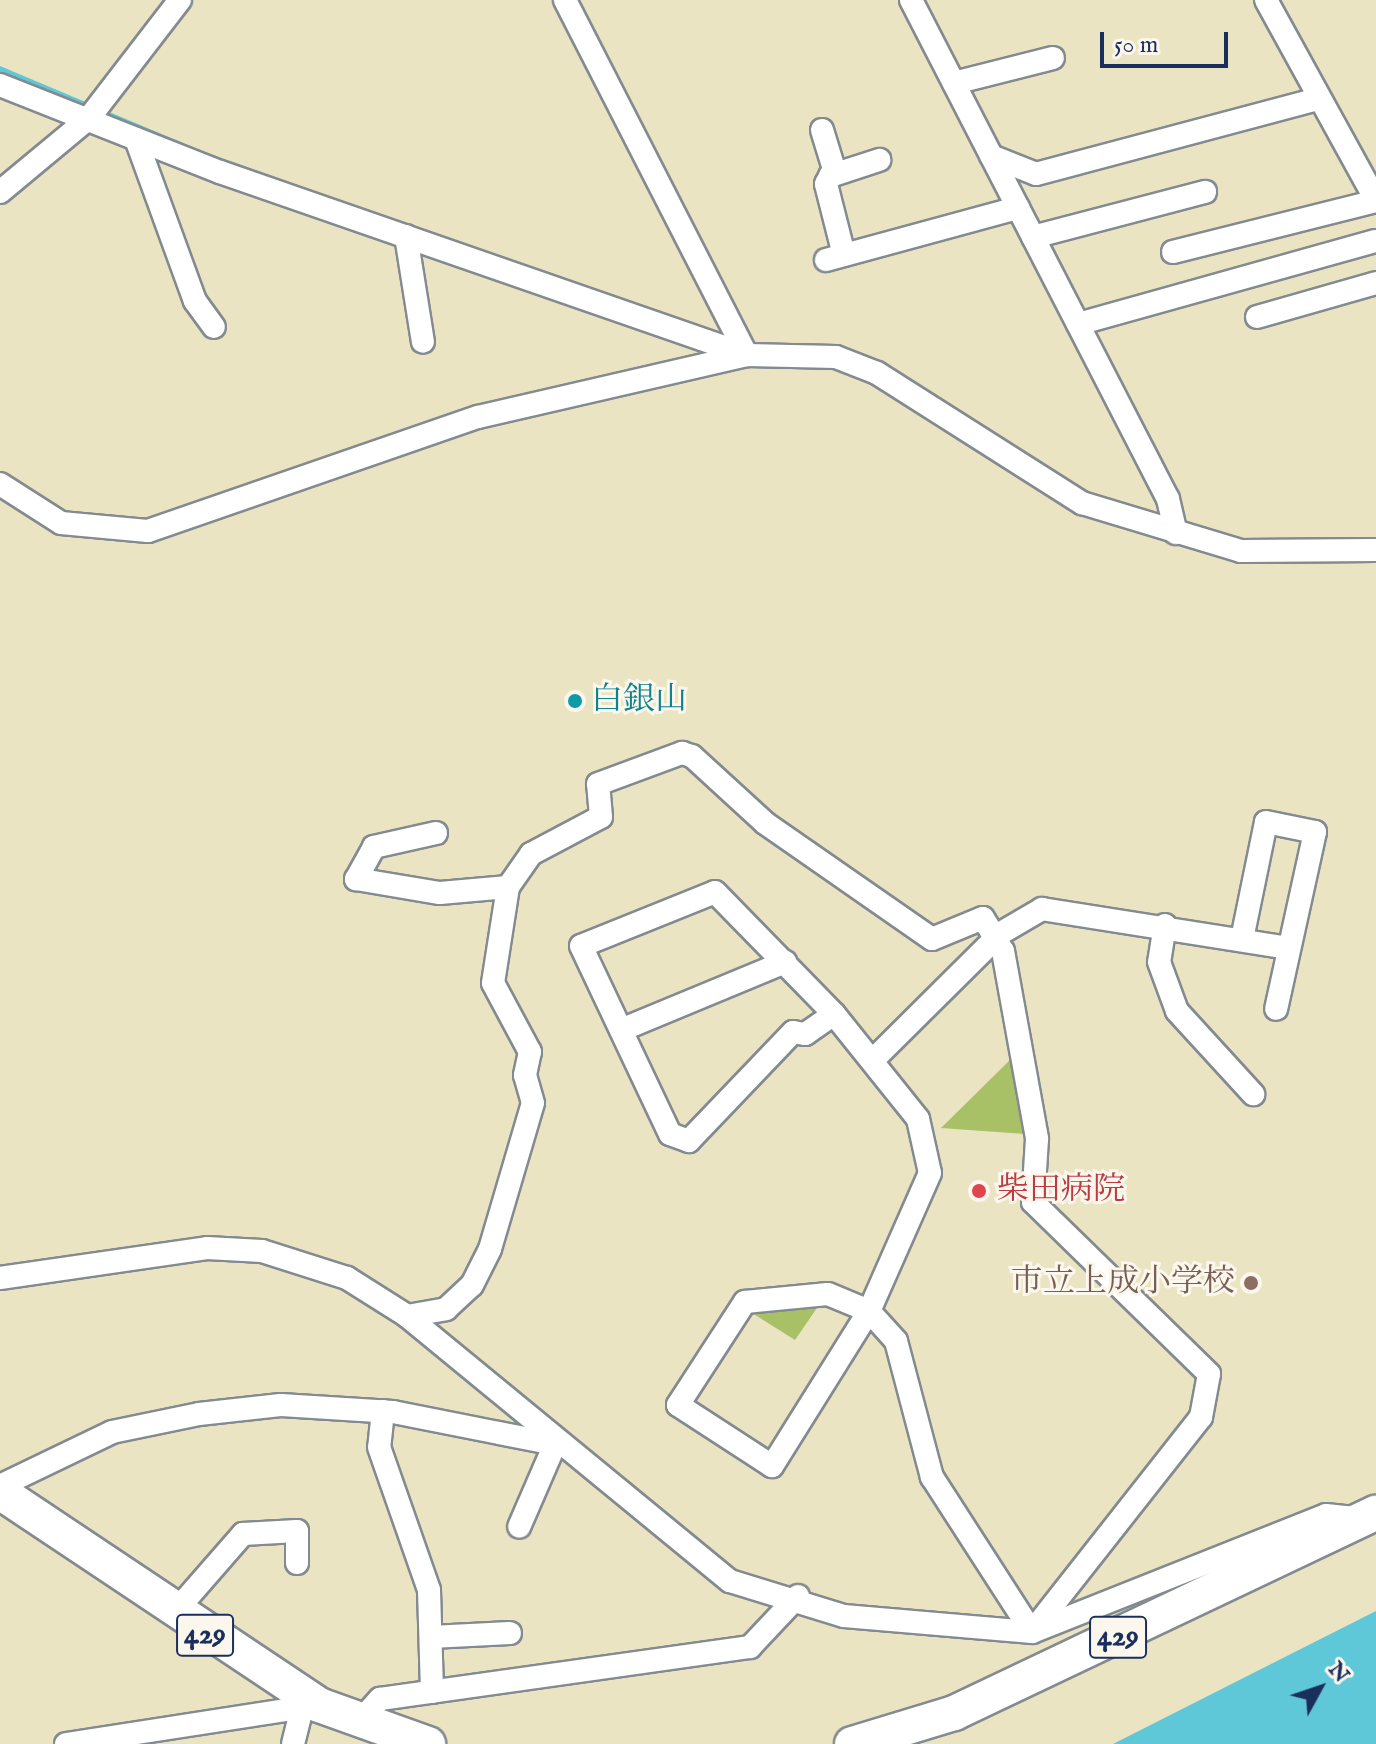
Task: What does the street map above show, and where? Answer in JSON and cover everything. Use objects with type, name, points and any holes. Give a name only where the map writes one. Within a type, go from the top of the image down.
[{"type":"highway","name":"429","points":[[0,1489],[310,1708],[428,1744]]},
{"type":"highway","name":"429","points":[[852,1744],[954,1713],[1370,1516]]},
{"type":"street","points":[[0,192],[89,118],[180,0]]},
{"type":"street","points":[[565,0],[747,355]]},
{"type":"street","points":[[911,0],[1168,499],[1176,533]]},
{"type":"street","points":[[1173,252],[1376,201],[1317,99],[1266,0]]},
{"type":"street","points":[[954,83],[1053,58]]},
{"type":"street","points":[[0,85],[136,139],[747,355]]},
{"type":"street","points":[[991,156],[1036,174],[1317,99]]},
{"type":"street","points":[[822,130],[830,176],[826,184],[835,257],[1018,208]]},
{"type":"street","points":[[136,139],[195,301],[214,327]]},
{"type":"street","points":[[830,176],[879,160]]},
{"type":"street","points":[[1033,237],[1205,192]]},
{"type":"street","points":[[406,236],[423,342]]},
{"type":"street","points":[[1078,324],[1376,241]]},
{"type":"street","points":[[1257,317],[1376,283]]},
{"type":"street","points":[[0,484],[61,523],[148,531],[478,417],[747,355],[836,357],[877,373],[1036,479],[1176,533],[1241,551],[1376,550]]},
{"type":"street","points":[[407,1316],[446,1309],[472,1285],[490,1249],[533,1103],[525,1075],[530,1052],[493,983],[508,887],[531,854],[601,817],[598,784],[682,753],[707,767],[765,823],[932,939],[983,918],[1000,940],[1037,1139],[1033,1202],[1209,1374],[1201,1417],[1032,1632]]},
{"type":"street","points":[[1242,939],[1266,822],[1315,832],[1276,1009]]},
{"type":"street","points":[[436,833],[374,847],[356,879],[440,893],[508,887]]},
{"type":"street","points":[[834,1014],[805,1034],[793,1032],[689,1141],[670,1134],[581,946],[715,892],[834,1014],[873,1060],[918,1119],[930,1173],[869,1311],[772,1466],[678,1405],[745,1302],[828,1294],[869,1311],[896,1341],[932,1477],[967,1542],[1032,1632]]},
{"type":"street","points":[[873,1060],[1000,940],[1042,909],[1165,925],[1288,948]]},
{"type":"street","points":[[1165,925],[1159,962],[1177,1011],[1253,1094]]},
{"type":"street","points":[[621,1030],[785,962]]},
{"type":"street","points":[[0,1278],[207,1248],[262,1251],[347,1278],[407,1316],[555,1444],[730,1581],[798,1596],[844,1616],[1032,1632],[1326,1515],[1370,1516]]},
{"type":"street","points":[[0,1489],[112,1432],[199,1414],[281,1405],[383,1411],[555,1444]]},
{"type":"street","points":[[383,1411],[379,1447],[429,1590],[432,1692]]},
{"type":"street","points":[[519,1527],[555,1444]]},
{"type":"street","points":[[174,1613],[243,1534],[297,1531],[297,1563]]},
{"type":"street","points":[[360,1721],[380,1699],[750,1647],[798,1596]]},
{"type":"street","points":[[431,1637],[510,1633]]},
{"type":"street","points":[[66,1744],[310,1708]]},
{"type":"street","points":[[293,1744],[310,1708]]},
{"type":"street","points":[[889,1744],[954,1713]]},
{"type":"green space","points":[[1012,1058],[1025,1134],[941,1128]]},
{"type":"green space","points":[[821,1302],[795,1340],[749,1311]]},
{"type":"water","points":[[0,66],[202,151],[725,337],[332,205],[0,78]]},
{"type":"water","points":[[1376,1611],[1376,1744],[1113,1744]]},
{"type":"place","name":"白銀山","points":[[575,701]]},
{"type":"place","name":"柴田病院","points":[[979,1191]]},
{"type":"place","name":"市立上成小学校","points":[[1251,1283]]}]
